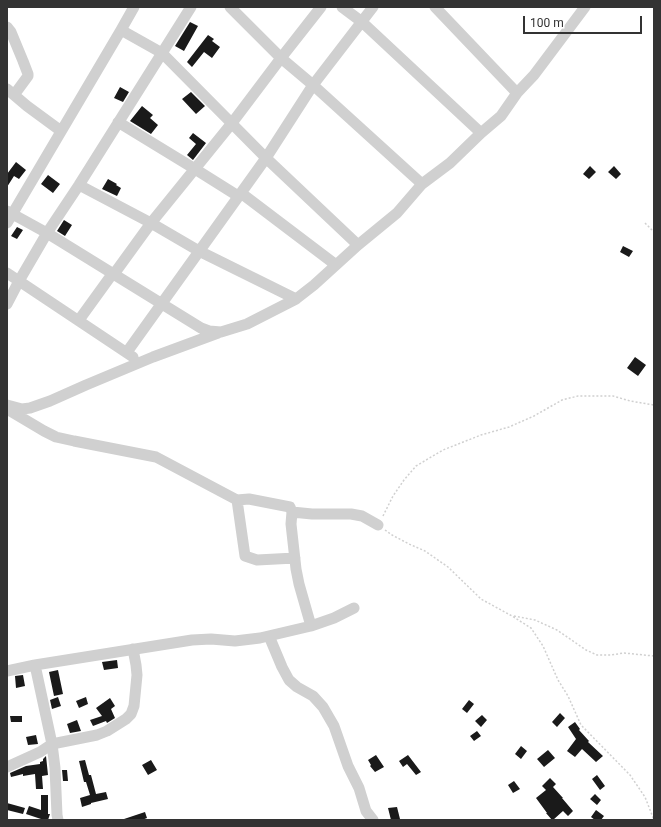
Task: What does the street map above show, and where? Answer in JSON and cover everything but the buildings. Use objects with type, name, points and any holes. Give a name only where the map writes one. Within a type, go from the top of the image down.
[{"type":"street","points":[[134,7],[122,30],[9,216],[47,233],[201,328],[209,331],[221,332]]},
{"type":"street","points":[[7,304],[47,233],[191,7]]},
{"type":"street","points":[[230,7],[280,58],[313,85],[422,184]]},
{"type":"street","points":[[79,320],[151,223],[232,123],[280,58],[321,7]]},
{"type":"street","points":[[342,7],[362,22],[481,133]]},
{"type":"street","points":[[127,352],[266,158],[313,85],[373,7]]},
{"type":"street","points":[[435,7],[517,93]]},
{"type":"street","points":[[7,405],[22,409],[30,408],[50,401],[140,362],[247,324],[296,299],[397,213],[422,184],[450,163],[501,116],[517,93],[534,75],[585,7]]},
{"type":"street","points":[[7,27],[28,74],[28,76],[11,92],[61,131]]},
{"type":"street","points":[[122,30],[162,53],[266,158],[358,245]]},
{"type":"street","points":[[118,122],[239,195],[336,265]]},
{"type":"street","points":[[79,185],[151,223],[199,251],[296,299]]},
{"type":"street","points":[[7,273],[140,362]]},
{"type":"street","points":[[7,409],[44,431],[74,442],[156,457],[236,500],[249,499],[290,507],[292,512],[291,524],[294,558],[299,584],[311,626]]},
{"type":"street","points":[[236,500],[245,556],[257,560],[294,558]]},
{"type":"street","points":[[292,512],[312,514],[351,514],[362,516],[378,525]]},
{"type":"street","points":[[7,671],[35,665],[192,640],[211,639],[235,641],[260,638],[311,626],[334,618],[354,608]]},
{"type":"street","points":[[269,636],[289,680],[297,687],[313,696],[323,707],[334,726],[348,766],[359,788],[366,811],[373,820]]},
{"type":"street","points":[[7,767],[40,752],[52,744],[97,735],[107,731],[126,719],[131,714],[134,706],[137,674],[133,649]]},
{"type":"street","points":[[35,665],[52,744],[58,820]]},
{"type":"path","points":[[645,224],[654,232]]},
{"type":"path","points":[[654,405],[630,401],[613,396],[578,396],[562,400],[534,416],[509,427],[481,435],[442,450],[416,466],[404,480],[393,496],[378,525],[392,535],[425,551],[448,567],[481,599],[531,628],[543,646],[558,680],[568,696],[581,725],[630,775],[645,797],[654,820]]},
{"type":"path","points":[[512,616],[535,620],[557,630],[586,650],[597,655],[624,653],[654,656]]}]
